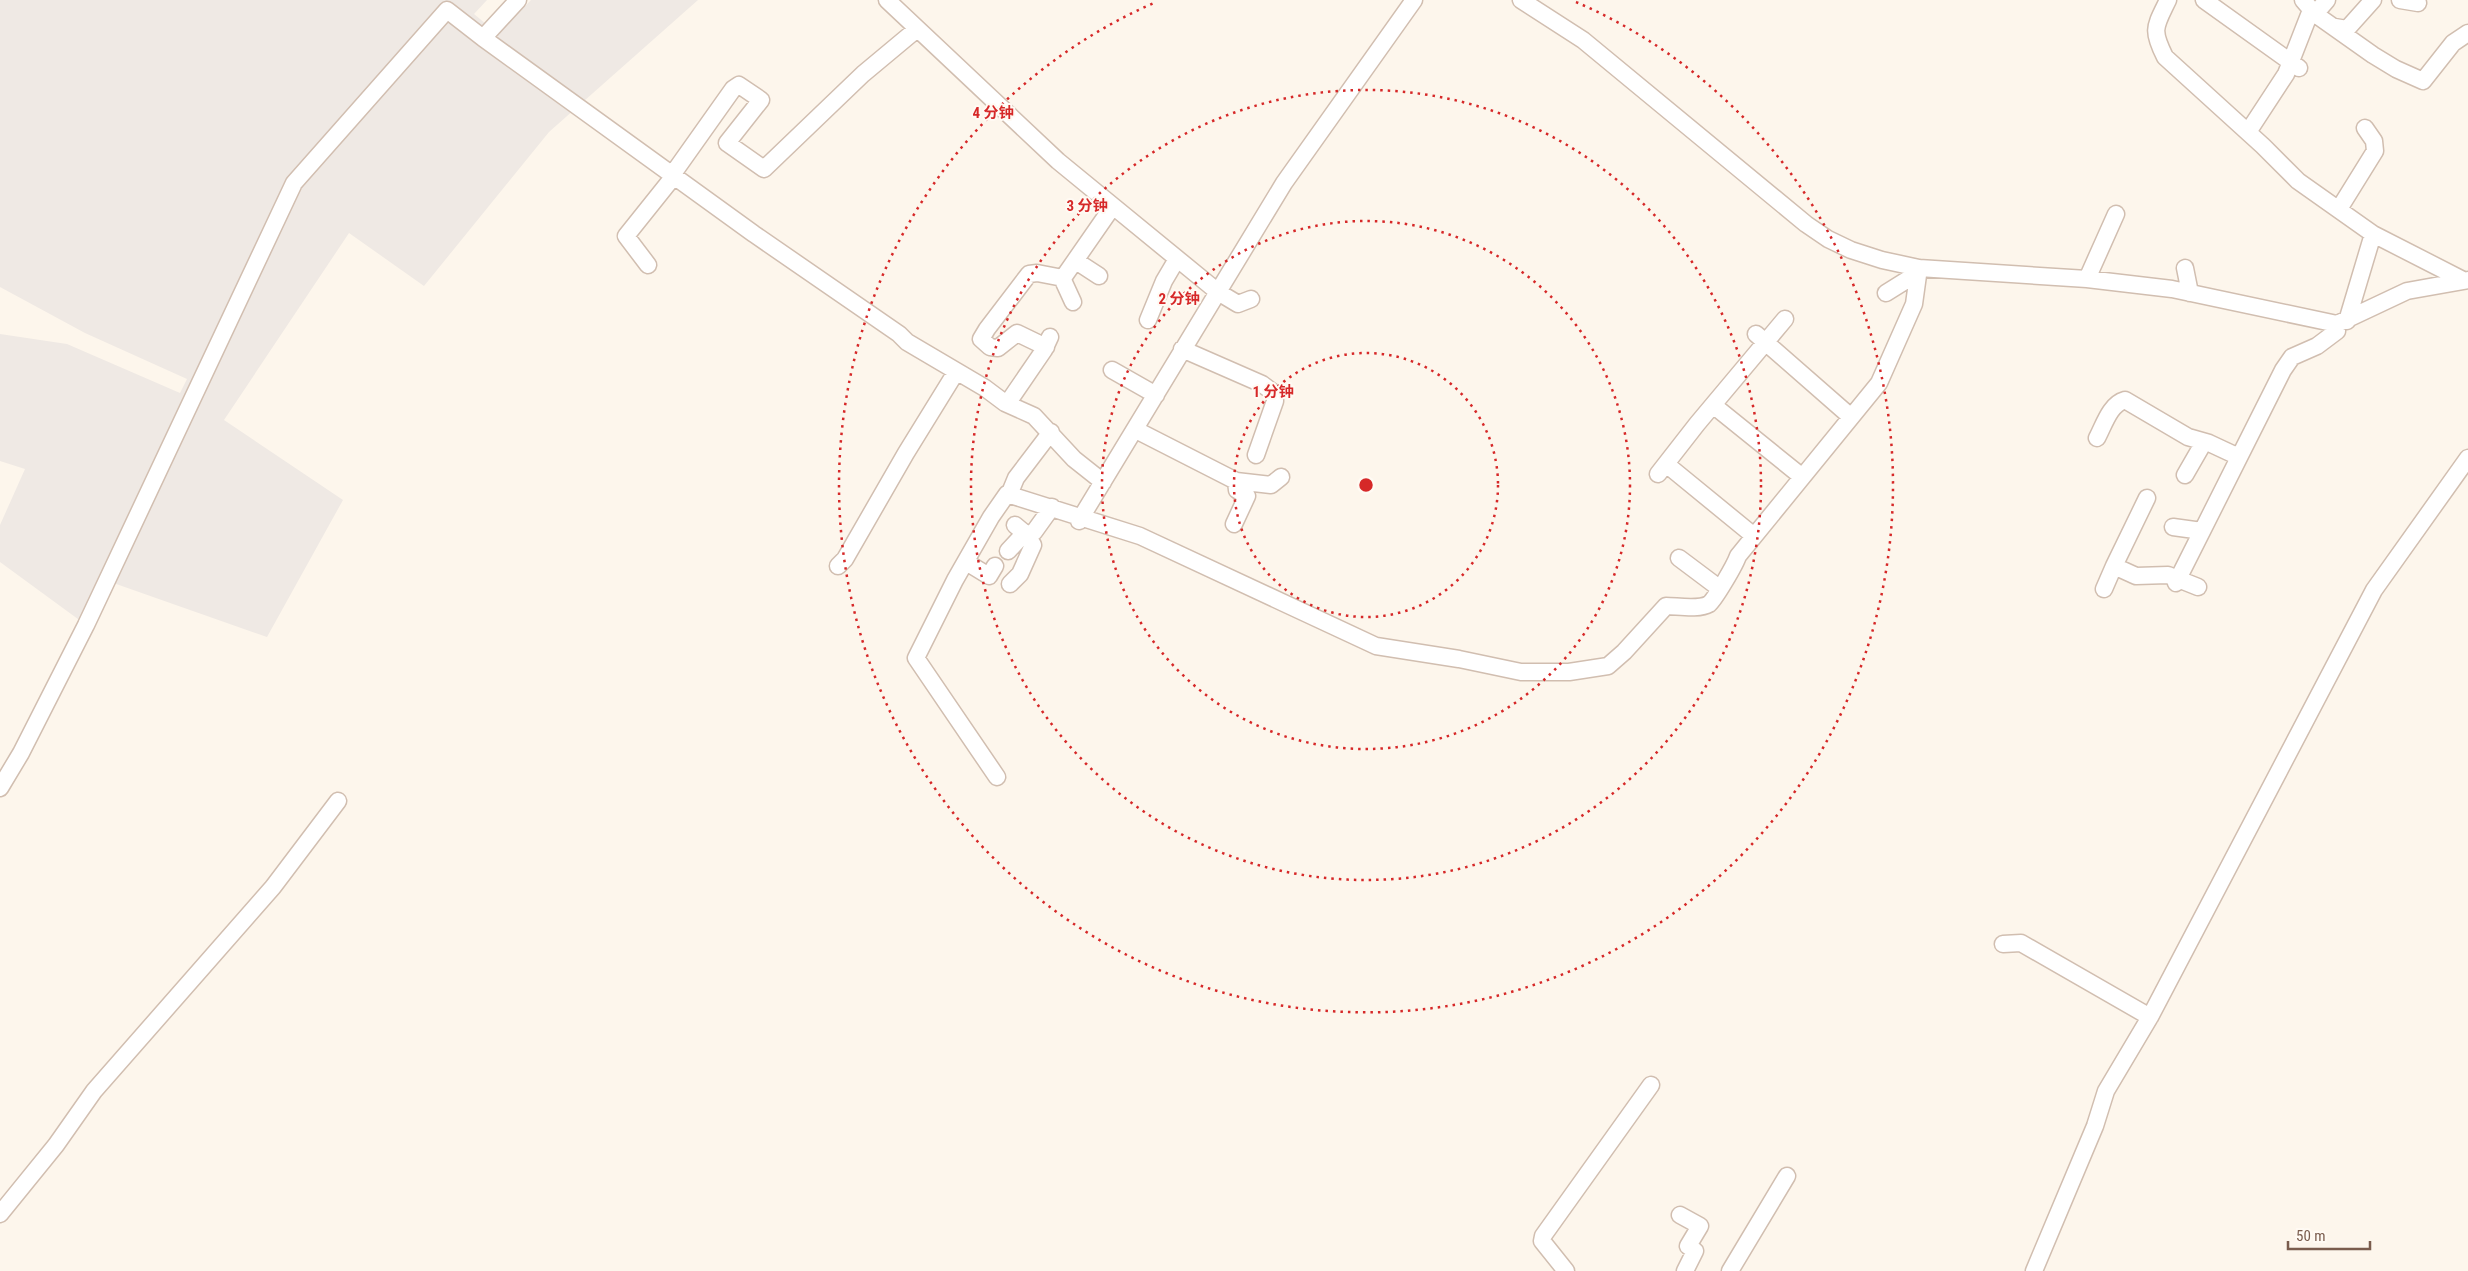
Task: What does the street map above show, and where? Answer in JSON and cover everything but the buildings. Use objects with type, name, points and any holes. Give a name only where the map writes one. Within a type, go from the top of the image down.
[{"type":"street","points":[[483,38],[518,0]]},
{"type":"street","points":[[887,0],[1058,161],[1177,259],[1218,292],[1238,304],[1251,299]]},
{"type":"street","points":[[1080,519],[1136,430],[1182,349],[1284,183],[1414,0]]},
{"type":"street","points":[[1521,0],[1583,40],[1806,224],[1828,239],[1851,250],[1882,260],[1916,267],[2088,279],[2190,293],[2342,323],[2407,291],[2466,280]]},
{"type":"street","points":[[2168,0],[2155,30],[2156,38],[2165,57],[2248,132],[2298,181],[2373,234],[2466,280]]},
{"type":"street","points":[[2204,0],[2295,65]]},
{"type":"street","points":[[2310,8],[2327,0]]},
{"type":"street","points":[[2335,27],[2347,29],[2373,0]]},
{"type":"street","points":[[2400,0],[2418,3]]},
{"type":"street","points":[[0,788],[21,753],[86,624],[294,183],[442,5],[483,38],[899,334],[907,342],[1007,404],[1028,412],[1051,432],[1074,459],[1103,482]]},
{"type":"street","points":[[2248,132],[2295,65],[2310,8]]},
{"type":"street","points":[[2310,8],[2373,55],[2396,69],[2423,81],[2453,42],[2468,33]]},
{"type":"street","points":[[705,128],[764,169],[863,74],[917,28]]},
{"type":"street","points":[[648,265],[626,236],[673,175],[733,89],[739,85],[744,86],[761,100],[727,143]]},
{"type":"street","points":[[2339,209],[2375,151],[2374,141],[2365,128]]},
{"type":"street","points":[[1062,278],[1113,206]]},
{"type":"street","points":[[2088,279],[2116,214]]},
{"type":"street","points":[[2177,580],[2292,357],[2317,346],[2336,331],[2342,323],[2373,234]]},
{"type":"street","points":[[1148,320],[1164,281],[1177,259]]},
{"type":"street","points":[[1076,260],[1099,276]]},
{"type":"street","points":[[1886,293],[1910,278],[1916,267]]},
{"type":"street","points":[[997,777],[916,658],[966,562],[1002,499],[1009,495],[1080,519],[1123,529],[1158,543],[1227,578],[1376,646],[1459,659],[1521,672],[1569,672],[1608,666],[1624,652],[1662,608],[1666,606],[1703,606],[1710,603],[1738,556],[1801,476],[1879,383],[1914,304],[1916,267]]},
{"type":"street","points":[[2185,268],[2190,293]]},
{"type":"street","points":[[1007,404],[1048,342],[1016,333],[998,348],[990,347],[981,339],[1029,274],[1038,273],[1062,278]]},
{"type":"street","points":[[1062,278],[1073,302]]},
{"type":"street","points":[[1754,536],[1662,469],[1713,405],[1760,339],[1785,319]]},
{"type":"street","points":[[1760,339],[1772,346],[1851,417]]},
{"type":"street","points":[[1182,349],[1262,384],[1274,394],[1275,401],[1256,454]]},
{"type":"street","points":[[1112,370],[1156,395]]},
{"type":"street","points":[[838,566],[845,559],[956,372]]},
{"type":"street","points":[[2097,438],[2108,416],[2119,402],[2125,400],[2188,437],[2239,458]]},
{"type":"street","points":[[1713,405],[1801,476]]},
{"type":"street","points":[[1136,430],[1236,481],[1259,486],[1271,485],[1281,477]]},
{"type":"street","points":[[1009,495],[1011,473],[1051,432]]},
{"type":"street","points":[[2185,475],[2204,442]]},
{"type":"street","points":[[2034,1271],[2095,1126],[2106,1091],[2150,1017],[2374,590],[2468,458]]},
{"type":"street","points":[[1234,524],[1247,496],[1238,490],[1236,481]]},
{"type":"street","points":[[2104,589],[2147,498]]},
{"type":"street","points":[[1021,530],[1034,532],[1052,508]]},
{"type":"street","points":[[2173,527],[2202,531]]},
{"type":"street","points":[[1008,551],[1021,530]]},
{"type":"street","points":[[1010,584],[1020,574],[1032,550],[1032,542],[1021,530]]},
{"type":"street","points":[[1680,558],[1720,588]]},
{"type":"street","points":[[966,562],[989,576],[995,566]]},
{"type":"street","points":[[2114,566],[2136,576],[2168,575],[2198,588]]},
{"type":"street","points":[[0,1214],[56,1145],[94,1091],[273,887],[338,801]]},
{"type":"street","points":[[2002,944],[2021,943],[2150,1017]]},
{"type":"street","points":[[1566,1271],[1542,1241],[1543,1236],[1651,1085]]},
{"type":"street","points":[[1730,1271],[1787,1176]]},
{"type":"street","points":[[1680,1215],[1700,1226],[1688,1246],[1695,1251],[1685,1271]]},
{"type":"shaded area","points":[[0,0],[487,0],[474,14],[498,34],[531,0],[698,0],[549,132],[424,286],[349,233],[224,420],[343,500],[267,637],[102,579],[82,622],[0,562],[0,525],[25,469],[0,461],[0,334],[67,344],[180,393],[187,379],[85,333],[0,287]]}]
